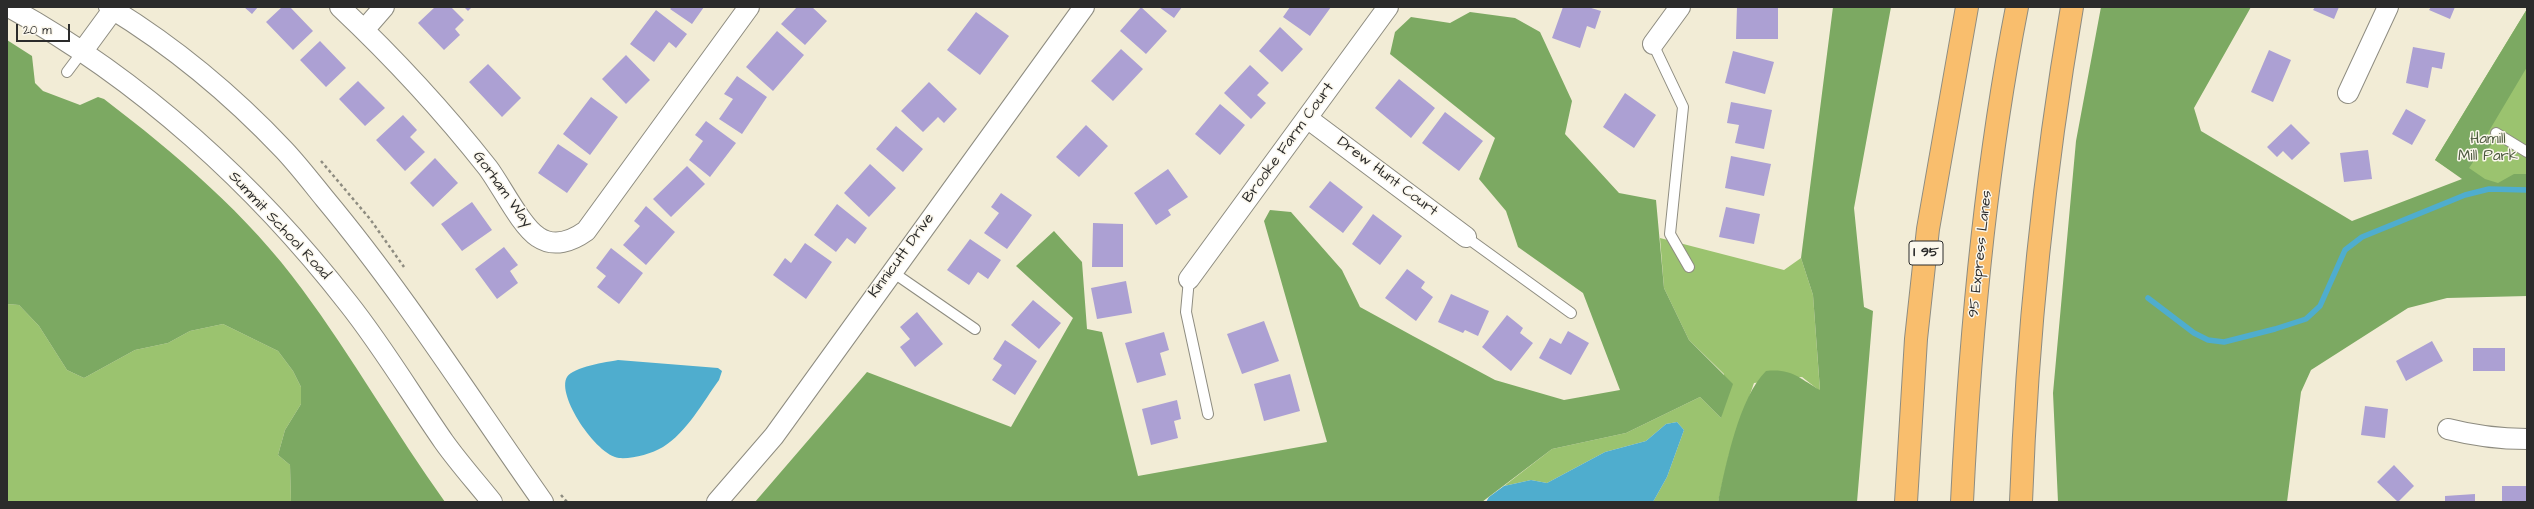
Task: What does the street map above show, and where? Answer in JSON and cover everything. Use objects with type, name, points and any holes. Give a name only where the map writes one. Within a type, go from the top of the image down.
[{"type":"highway","name":"I 95","points":[[1906,502],[1916,339],[1928,229],[1967,7]]},
{"type":"highway","name":"95 Express Lanes","points":[[1962,502],[1966,408],[1976,289],[1991,168],[2017,7]]},
{"type":"highway","points":[[2021,502],[2030,348],[2043,205],[2059,84],[2072,7]]},
{"type":"street","name":"Summit School Road","points":[[9,7],[82,52],[196,140],[247,188],[316,263],[350,304],[446,444],[492,502]]},
{"type":"street","name":"Gorham Way","points":[[340,7],[364,30],[453,125],[489,170],[531,232],[548,242],[564,242],[576,238],[586,231],[749,7]]},
{"type":"street","points":[[364,30],[384,7]]},
{"type":"street","name":"Kinnicutt Drive","points":[[716,502],[774,436],[891,271],[1084,7]]},
{"type":"street","name":"Brooke Farm Court","points":[[1189,279],[1388,7]]},
{"type":"street","points":[[1653,44],[1680,7]]},
{"type":"street","points":[[2348,93],[2388,7]]},
{"type":"street","points":[[82,52],[112,8],[169,48],[213,84],[285,152],[350,229],[411,309],[543,502]]},
{"type":"street","name":"Drew Hunt Court","points":[[1307,118],[1466,237]]},
{"type":"street","points":[[2448,429],[2493,438],[2527,440]]},
{"type":"lane","points":[[1653,44],[1682,107],[1670,234],[1689,267]]},
{"type":"lane","points":[[67,72],[82,52]]},
{"type":"lane","points":[[2496,133],[2527,152]]},
{"type":"lane","points":[[1466,237],[1571,313]]},
{"type":"lane","points":[[891,271],[975,329]]},
{"type":"lane","points":[[1189,279],[1186,312],[1208,414]]},
{"type":"green space","points":[[1833,7],[1891,7],[1854,208],[1864,307],[1873,311],[1857,502],[1718,502],[1725,469],[1741,414],[1748,398],[1766,371],[1783,371],[1795,375],[1820,390],[1813,295],[1801,258]]},
{"type":"green space","points":[[2101,7],[2251,7],[2194,108],[2201,131],[2352,221],[2462,179],[2435,160],[2527,9],[2527,67],[2486,136],[2493,142],[2484,155],[2479,153],[2469,168],[2485,179],[2498,183],[2514,174],[2527,174],[2527,296],[2447,298],[2408,308],[2311,370],[2301,392],[2287,502],[2058,502],[2053,393],[2076,141]]},
{"type":"green space","name":"Hamill Mill Park","points":[[2527,9],[2527,221],[2435,160]]},
{"type":"green space","points":[[1470,12],[1515,18],[1540,32],[1572,101],[1565,134],[1619,193],[1656,200],[1664,288],[1689,340],[1733,384],[1721,418],[1700,397],[1626,433],[1552,449],[1482,502],[755,502],[867,372],[1011,427],[1073,318],[1016,266],[1054,231],[1082,262],[1087,329],[1102,332],[1138,476],[1327,442],[1264,221],[1270,210],[1291,212],[1342,270],[1360,307],[1495,380],[1564,400],[1620,390],[1583,293],[1518,247],[1506,211],[1479,179],[1495,138],[1390,54],[1395,32],[1411,17],[1450,23]]},
{"type":"green space","points":[[7,40],[32,56],[35,83],[43,91],[80,105],[98,97],[104,99],[158,141],[235,211],[281,262],[321,315],[445,502],[291,502],[290,465],[278,455],[285,430],[301,404],[301,387],[293,371],[278,351],[223,324],[190,331],[168,343],[135,350],[84,378],[67,370],[39,326],[19,305],[7,304]]},
{"type":"green space","points":[[1660,238],[1784,270],[1801,258],[1813,295],[1820,391],[1802,377],[1754,383],[1729,455],[1718,502],[1653,502],[1667,477],[1684,430],[1677,422],[1666,424],[1646,441],[1605,452],[1547,483],[1531,480],[1504,486],[1552,449],[1626,433],[1700,397],[1721,418],[1724,374],[1689,340],[1664,288]]},
{"type":"green space","points":[[7,304],[19,305],[39,326],[67,370],[84,378],[135,350],[168,343],[190,331],[223,324],[278,351],[293,371],[301,387],[301,404],[285,430],[278,455],[290,465],[291,502],[7,502]]},
{"type":"water","points":[[618,360],[718,368],[722,371],[719,380],[694,416],[672,441],[658,450],[647,454],[630,458],[619,458],[600,447],[580,423],[567,397],[565,386],[567,377],[570,373],[576,370]]},
{"type":"water","points":[[1677,422],[1684,430],[1667,477],[1653,502],[1486,502],[1489,497],[1504,486],[1531,480],[1547,483],[1605,452],[1646,441],[1666,424]]},
{"type":"building","points":[[244,7],[258,7],[252,14]]},
{"type":"building","points":[[282,7],[290,7],[313,31],[293,50],[266,22]]},
{"type":"building","points":[[435,7],[451,7],[464,20],[455,29],[460,35],[444,50],[418,23]]},
{"type":"building","points":[[464,7],[472,7],[468,11]]},
{"type":"building","points":[[672,7],[704,7],[692,24],[670,9]]},
{"type":"building","points":[[797,7],[812,7],[827,21],[805,45],[781,24]]},
{"type":"building","points":[[1141,7],[1167,31],[1146,54],[1120,31]]},
{"type":"building","points":[[1159,7],[1182,7],[1174,18]]},
{"type":"building","points":[[1290,7],[1331,7],[1310,36],[1283,17]]},
{"type":"building","points":[[1563,7],[1588,7],[1601,11],[1595,29],[1587,26],[1580,48],[1552,38]]},
{"type":"building","points":[[1737,7],[1778,7],[1778,39],[1736,39]]},
{"type":"building","points":[[2315,7],[2339,7],[2334,19],[2313,10]]},
{"type":"building","points":[[2431,7],[2455,7],[2450,19],[2429,10]]},
{"type":"building","points":[[656,10],[687,34],[676,48],[669,42],[654,62],[630,44]]},
{"type":"building","points":[[976,12],[1009,36],[980,75],[947,50]]},
{"type":"building","points":[[1280,27],[1303,49],[1282,72],[1259,51]]},
{"type":"building","points":[[777,31],[804,55],[773,91],[746,67]]},
{"type":"building","points":[[320,41],[346,68],[326,87],[300,60]]},
{"type":"building","points":[[2413,47],[2445,53],[2442,69],[2432,67],[2428,88],[2406,83]]},
{"type":"building","points":[[1121,49],[1143,69],[1113,101],[1091,81]]},
{"type":"building","points":[[2269,50],[2291,60],[2273,102],[2251,92]]},
{"type":"building","points":[[1733,51],[1774,62],[1765,94],[1725,83]]},
{"type":"building","points":[[626,55],[650,80],[626,104],[602,79]]},
{"type":"building","points":[[488,64],[521,98],[502,117],[469,82]]},
{"type":"building","points":[[1250,65],[1269,83],[1257,95],[1266,103],[1251,119],[1224,93]]},
{"type":"building","points":[[737,76],[767,97],[742,134],[719,119],[733,99],[724,94]]},
{"type":"building","points":[[1399,79],[1435,108],[1411,138],[1375,108]]},
{"type":"building","points":[[358,81],[385,108],[365,126],[339,99]]},
{"type":"building","points":[[929,82],[957,109],[944,123],[938,117],[923,132],[901,111]]},
{"type":"building","points":[[1625,93],[1656,115],[1634,148],[1603,127]]},
{"type":"building","points":[[591,97],[618,117],[590,155],[563,134]]},
{"type":"building","points":[[1731,102],[1772,110],[1764,149],[1735,143],[1739,125],[1727,123]]},
{"type":"building","points":[[1220,104],[1245,125],[1220,155],[1195,134]]},
{"type":"building","points":[[2406,109],[2426,120],[2412,145],[2392,134]]},
{"type":"building","points":[[1445,112],[1483,141],[1459,171],[1422,143]]},
{"type":"building","points":[[403,115],[417,130],[410,137],[425,152],[405,171],[376,140]]},
{"type":"building","points":[[706,121],[736,143],[710,177],[689,160],[703,141],[695,135]]},
{"type":"building","points":[[2291,124],[2310,143],[2292,160],[2283,151],[2277,157],[2267,147]]},
{"type":"building","points":[[1086,125],[1108,146],[1079,177],[1056,157]]},
{"type":"building","points":[[896,126],[923,149],[903,172],[876,149]]},
{"type":"building","points":[[558,144],[588,164],[567,193],[538,173]]},
{"type":"building","points":[[2368,150],[2372,179],[2344,182],[2340,153]]},
{"type":"building","points":[[1731,156],[1771,164],[1764,196],[1725,188]]},
{"type":"building","points":[[435,158],[458,183],[433,207],[410,183]]},
{"type":"building","points":[[870,164],[896,188],[869,217],[844,193]]},
{"type":"building","points":[[687,166],[705,184],[671,217],[653,199]]},
{"type":"building","points":[[1168,169],[1188,197],[1168,210],[1171,215],[1156,225],[1134,193]]},
{"type":"building","points":[[1330,181],[1363,207],[1343,233],[1309,207]]},
{"type":"building","points":[[1001,193],[1032,215],[1007,249],[984,233],[999,213],[991,207]]},
{"type":"building","points":[[472,202],[492,230],[462,251],[441,224]]},
{"type":"building","points":[[837,204],[867,228],[855,244],[847,238],[836,252],[814,235]]},
{"type":"building","points":[[646,206],[675,232],[646,265],[623,245],[640,226],[634,221]]},
{"type":"building","points":[[1726,207],[1760,214],[1754,244],[1719,237]]},
{"type":"building","points":[[1373,214],[1402,236],[1380,265],[1352,244]]},
{"type":"building","points":[[1093,223],[1123,224],[1123,267],[1092,267]]},
{"type":"building","points":[[970,239],[1001,260],[988,279],[978,272],[969,285],[947,270]]},
{"type":"building","points":[[805,243],[832,262],[806,299],[773,275],[785,258],[791,263]]},
{"type":"building","points":[[504,247],[518,265],[510,271],[518,283],[497,299],[475,269]]},
{"type":"building","points":[[611,248],[643,273],[619,304],[597,287],[606,276],[596,268]]},
{"type":"building","points":[[1407,269],[1425,282],[1421,288],[1433,297],[1416,321],[1385,298]]},
{"type":"building","points":[[1126,281],[1132,313],[1097,319],[1091,288]]},
{"type":"building","points":[[1451,294],[1489,311],[1478,336],[1465,330],[1463,333],[1438,322]]},
{"type":"building","points":[[1033,300],[1061,323],[1039,349],[1011,325]]},
{"type":"building","points":[[917,312],[943,344],[915,367],[900,347],[910,339],[900,327]]},
{"type":"building","points":[[1507,315],[1523,328],[1520,333],[1533,343],[1511,371],[1482,347]]},
{"type":"building","points":[[1264,321],[1279,361],[1242,374],[1227,334]]},
{"type":"building","points":[[1568,331],[1589,343],[1571,375],[1539,358],[1550,338],[1561,344]]},
{"type":"building","points":[[1164,332],[1169,350],[1160,353],[1166,375],[1137,383],[1125,343]]},
{"type":"building","points":[[1005,340],[1037,361],[1015,395],[992,380],[1002,365],[993,359]]},
{"type":"building","points":[[2432,341],[2443,361],[2406,381],[2396,361]]},
{"type":"building","points":[[2473,348],[2505,348],[2505,371],[2473,371]]},
{"type":"building","points":[[1290,374],[1300,411],[1264,421],[1254,384]]},
{"type":"building","points":[[1177,400],[1181,419],[1174,421],[1178,438],[1151,445],[1142,409]]},
{"type":"building","points":[[2365,406],[2388,409],[2385,438],[2361,435]]},
{"type":"building","points":[[2394,465],[2414,486],[2398,502],[2377,482]]},
{"type":"building","points":[[2502,486],[2527,486],[2527,502],[2502,502]]},
{"type":"building","points":[[2475,494],[2475,502],[2445,502],[2445,496]]},
{"type":"waterway","points":[[2148,298],[2194,333],[2208,340],[2224,342],[2275,329],[2306,319],[2320,306],[2345,250],[2362,237],[2465,195],[2489,189],[2527,190]]}]
